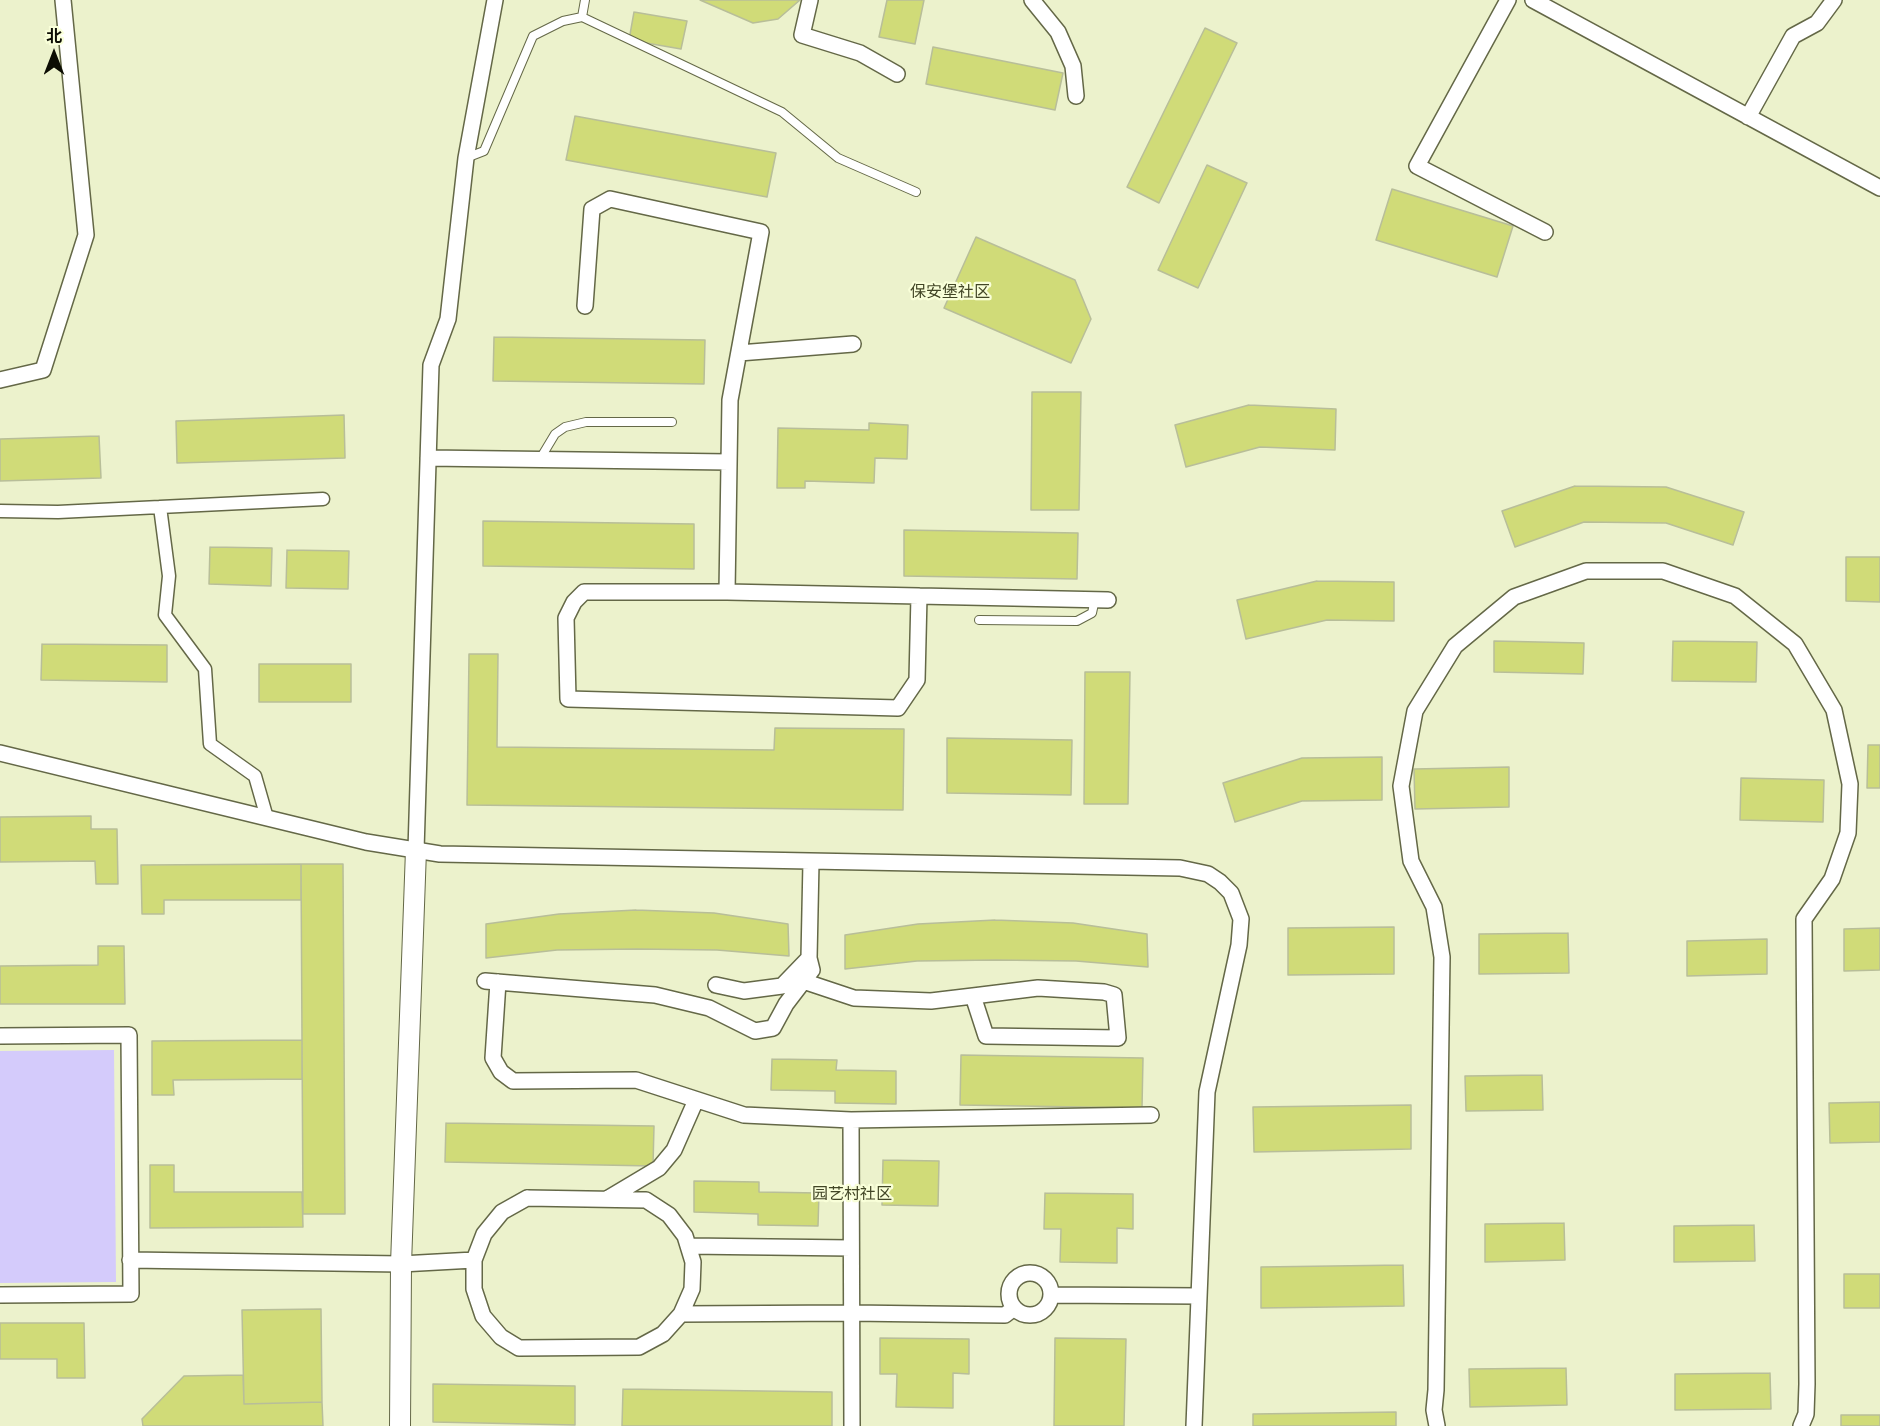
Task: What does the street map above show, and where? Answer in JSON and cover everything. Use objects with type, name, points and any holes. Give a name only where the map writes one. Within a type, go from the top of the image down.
[{"type":"street","points":[[0,380],[42,370],[86,235],[63,0]]},
{"type":"street","points":[[400,1426],[401,1264],[431,365],[448,319],[466,158],[495,0]]},
{"type":"street","points":[[810,0],[802,35],[860,53],[897,74]]},
{"type":"street","points":[[1032,0],[1058,32],[1073,66],[1076,96]]},
{"type":"street","points":[[1508,0],[1417,166],[1545,232]]},
{"type":"street","points":[[1533,0],[1880,188]]},
{"type":"street","points":[[1748,117],[1793,36],[1817,23],[1834,0]]},
{"type":"street","points":[[585,306],[592,209],[610,199],[761,232],[730,400],[727,591]]},
{"type":"street","points":[[739,353],[853,344]]},
{"type":"street","points":[[428,458],[729,462]]},
{"type":"street","points":[[0,511],[58,512],[323,500]]},
{"type":"street","points":[[160,507],[170,576],[165,615],[206,669],[210,744],[255,776],[267,818]]},
{"type":"street","points":[[1437,1426],[1434,1410],[1442,957],[1434,907],[1412,861],[1401,786],[1415,711],[1455,646],[1514,597],[1586,571],[1663,571],[1735,596],[1795,644],[1834,710],[1850,784],[1848,833],[1832,879],[1804,919],[1808,1384],[1806,1414],[1801,1426]]},
{"type":"street","points":[[919,596],[917,680],[898,708],[568,699],[566,618],[574,602],[584,591],[727,591],[1101,600]]},
{"type":"street","points":[[0,753],[366,842],[440,854],[1180,868],[1208,874],[1221,882],[1231,893],[1241,919],[1240,936],[1208,1092],[1194,1426]]},
{"type":"street","points":[[811,862],[809,958],[812,970],[786,1004],[773,1028],[755,1031],[709,1008],[655,995],[492,982],[493,1058],[501,1072],[513,1081],[636,1080],[744,1116],[850,1120],[1151,1116]]},
{"type":"street","points":[[716,986],[744,991],[782,986],[809,958]]},
{"type":"street","points":[[803,981],[854,998],[931,1001],[1038,988],[1104,992],[1114,996],[1118,1038],[986,1036],[973,996]]},
{"type":"street","points":[[0,1036],[129,1035],[131,1294],[0,1294]]},
{"type":"street","points":[[607,1199],[659,1168],[674,1150],[696,1100]]},
{"type":"street","points":[[850,1120],[852,1426]]},
{"type":"street","points":[[527,1198],[607,1199],[646,1200],[669,1215],[685,1236],[693,1262],[692,1289],[681,1314],[663,1334],[639,1347],[519,1348],[501,1337],[483,1316],[474,1289],[474,1260],[484,1234],[502,1212],[527,1198]]},
{"type":"street","points":[[688,1246],[851,1248]]},
{"type":"street","points":[[130,1260],[401,1264],[474,1260]]},
{"type":"street","points":[[1031,1273],[1046,1280],[1052,1295],[1045,1310],[1029,1315],[1014,1308],[1009,1293],[1016,1279],[1023,1274],[1031,1273]]},
{"type":"street","points":[[1052,1295],[1199,1296]]},
{"type":"street","points":[[681,1314],[1005,1315],[1014,1308]]},
{"type":"lane","points":[[582,17],[585,0]]},
{"type":"lane","points":[[466,158],[484,151],[533,36],[563,21],[582,17],[782,112],[838,158],[916,192]]},
{"type":"lane","points":[[540,459],[555,434],[565,427],[586,422],[672,422]]},
{"type":"lane","points":[[979,620],[1077,621],[1092,613],[1101,600]]},
{"type":"shaded area","points":[[114,1050],[116,1282],[0,1283],[0,1051]]},
{"type":"building","points":[[700,0],[800,0],[778,19],[753,23]]},
{"type":"building","points":[[887,0],[924,0],[915,44],[879,37]]},
{"type":"building","points":[[634,12],[687,21],[681,49],[629,40]]},
{"type":"building","points":[[1205,28],[1237,43],[1159,203],[1127,187]]},
{"type":"building","points":[[933,47],[1063,73],[1055,110],[926,84]]},
{"type":"building","points":[[575,116],[776,153],[767,197],[566,160]]},
{"type":"building","points":[[1207,165],[1247,183],[1198,288],[1158,270]]},
{"type":"building","points":[[1392,189],[1513,226],[1497,277],[1376,240]]},
{"type":"building","points":[[976,237],[1075,280],[1091,319],[1071,363],[944,308]]},
{"type":"building","points":[[494,337],[705,340],[704,384],[493,381]]},
{"type":"building","points":[[1032,392],[1081,392],[1079,510],[1031,510]]},
{"type":"building","points":[[1249,405],[1336,409],[1335,450],[1260,447],[1186,467],[1175,425]]},
{"type":"building","points":[[344,415],[345,458],[177,463],[176,421]]},
{"type":"building","points":[[869,423],[908,425],[907,459],[875,458],[874,483],[805,481],[805,488],[777,488],[778,428],[869,430]]},
{"type":"building","points":[[99,436],[101,478],[0,481],[0,439]]},
{"type":"building","points":[[1575,486],[1666,487],[1744,512],[1733,545],[1666,523],[1584,522],[1515,547],[1502,511]]},
{"type":"building","points":[[483,521],[694,524],[694,569],[483,566]]},
{"type":"building","points":[[904,530],[1078,533],[1077,579],[904,576]]},
{"type":"building","points":[[210,547],[272,548],[271,586],[209,584]]},
{"type":"building","points":[[287,550],[349,551],[348,589],[286,588]]},
{"type":"building","points":[[1846,557],[1880,557],[1880,602],[1846,601]]},
{"type":"building","points":[[1317,581],[1394,582],[1394,621],[1327,620],[1246,639],[1237,600]]},
{"type":"building","points":[[1494,641],[1584,643],[1583,674],[1494,672]]},
{"type":"building","points":[[1673,641],[1757,642],[1756,682],[1672,681]]},
{"type":"building","points":[[42,644],[167,645],[167,682],[41,680]]},
{"type":"building","points":[[469,654],[498,654],[497,747],[774,750],[775,728],[904,729],[903,810],[467,805]]},
{"type":"building","points":[[259,664],[351,664],[351,702],[259,702]]},
{"type":"building","points":[[1085,672],[1130,672],[1128,804],[1084,804]]},
{"type":"building","points":[[947,738],[1072,740],[1071,795],[947,793]]},
{"type":"building","points":[[1868,745],[1880,745],[1880,788],[1867,788]]},
{"type":"building","points":[[1382,757],[1382,800],[1302,801],[1235,822],[1223,783],[1302,758]]},
{"type":"building","points":[[1509,767],[1509,807],[1415,809],[1414,769]]},
{"type":"building","points":[[1741,778],[1824,780],[1823,822],[1740,820]]},
{"type":"building","points":[[91,816],[91,829],[117,829],[118,884],[96,884],[95,861],[0,862],[0,817]]},
{"type":"building","points":[[301,864],[301,900],[164,900],[164,914],[142,914],[141,865]]},
{"type":"building","points":[[301,864],[343,864],[345,1214],[303,1214]]},
{"type":"building","points":[[636,910],[714,913],[788,924],[789,956],[717,950],[637,949],[557,950],[486,958],[486,924],[559,914]]},
{"type":"building","points":[[995,920],[1073,923],[1147,934],[1148,967],[1076,961],[996,960],[917,961],[845,969],[845,935],[918,924]]},
{"type":"building","points":[[1394,927],[1394,974],[1288,975],[1288,928]]},
{"type":"building","points":[[1880,928],[1880,970],[1844,971],[1844,929]]},
{"type":"building","points":[[1568,933],[1569,973],[1479,974],[1479,934]]},
{"type":"building","points":[[1767,939],[1767,974],[1687,976],[1687,941]]},
{"type":"building","points":[[98,946],[124,946],[125,1004],[0,1004],[0,966],[98,965]]},
{"type":"building","points":[[302,1040],[302,1079],[173,1080],[174,1095],[152,1095],[152,1041]]},
{"type":"building","points":[[961,1055],[1143,1058],[1142,1108],[960,1105]]},
{"type":"building","points":[[772,1059],[837,1060],[836,1070],[896,1071],[896,1104],[835,1103],[835,1091],[771,1090]]},
{"type":"building","points":[[1542,1075],[1543,1110],[1466,1111],[1465,1076]]},
{"type":"building","points":[[1880,1102],[1880,1142],[1830,1143],[1829,1103]]},
{"type":"building","points":[[1411,1105],[1411,1149],[1254,1152],[1253,1107]]},
{"type":"building","points":[[446,1123],[654,1126],[653,1166],[445,1162]]},
{"type":"building","points":[[883,1160],[939,1161],[938,1206],[882,1205]]},
{"type":"building","points":[[150,1165],[174,1165],[174,1192],[302,1192],[303,1227],[150,1228]]},
{"type":"building","points":[[694,1181],[759,1182],[759,1192],[819,1193],[818,1226],[758,1225],[758,1214],[694,1212]]},
{"type":"building","points":[[1045,1193],[1133,1194],[1133,1229],[1117,1228],[1117,1263],[1060,1262],[1061,1229],[1044,1229]]},
{"type":"building","points":[[1564,1223],[1565,1260],[1485,1262],[1485,1224]]},
{"type":"building","points":[[1754,1225],[1755,1261],[1674,1262],[1674,1226]]},
{"type":"building","points":[[1403,1265],[1404,1306],[1261,1308],[1261,1267]]},
{"type":"building","points":[[1844,1274],[1880,1274],[1880,1308],[1844,1308]]},
{"type":"building","points":[[321,1309],[322,1402],[244,1404],[242,1310]]},
{"type":"building","points":[[0,1323],[84,1323],[85,1378],[57,1378],[57,1359],[0,1359]]},
{"type":"building","points":[[880,1338],[969,1339],[969,1374],[953,1373],[953,1408],[896,1407],[897,1374],[880,1374]]},
{"type":"building","points":[[1055,1338],[1126,1339],[1124,1426],[1054,1426]]},
{"type":"building","points":[[1566,1368],[1567,1405],[1470,1407],[1469,1369]]},
{"type":"building","points":[[1770,1373],[1771,1409],[1675,1410],[1675,1374]]},
{"type":"building","points":[[243,1375],[244,1404],[322,1402],[323,1426],[143,1426],[142,1419],[184,1376]]},
{"type":"building","points":[[433,1384],[575,1386],[575,1425],[433,1422]]},
{"type":"building","points":[[623,1389],[832,1392],[832,1426],[622,1426]]},
{"type":"building","points":[[1396,1412],[1396,1426],[1253,1426],[1253,1414]]},
{"type":"building","points":[[1841,1415],[1880,1415],[1880,1426],[1841,1426]]},
{"type":"district","name":"保安堡社区","points":[[950,292]]},
{"type":"district","name":"园艺村社区","points":[[852,1194]]}]
